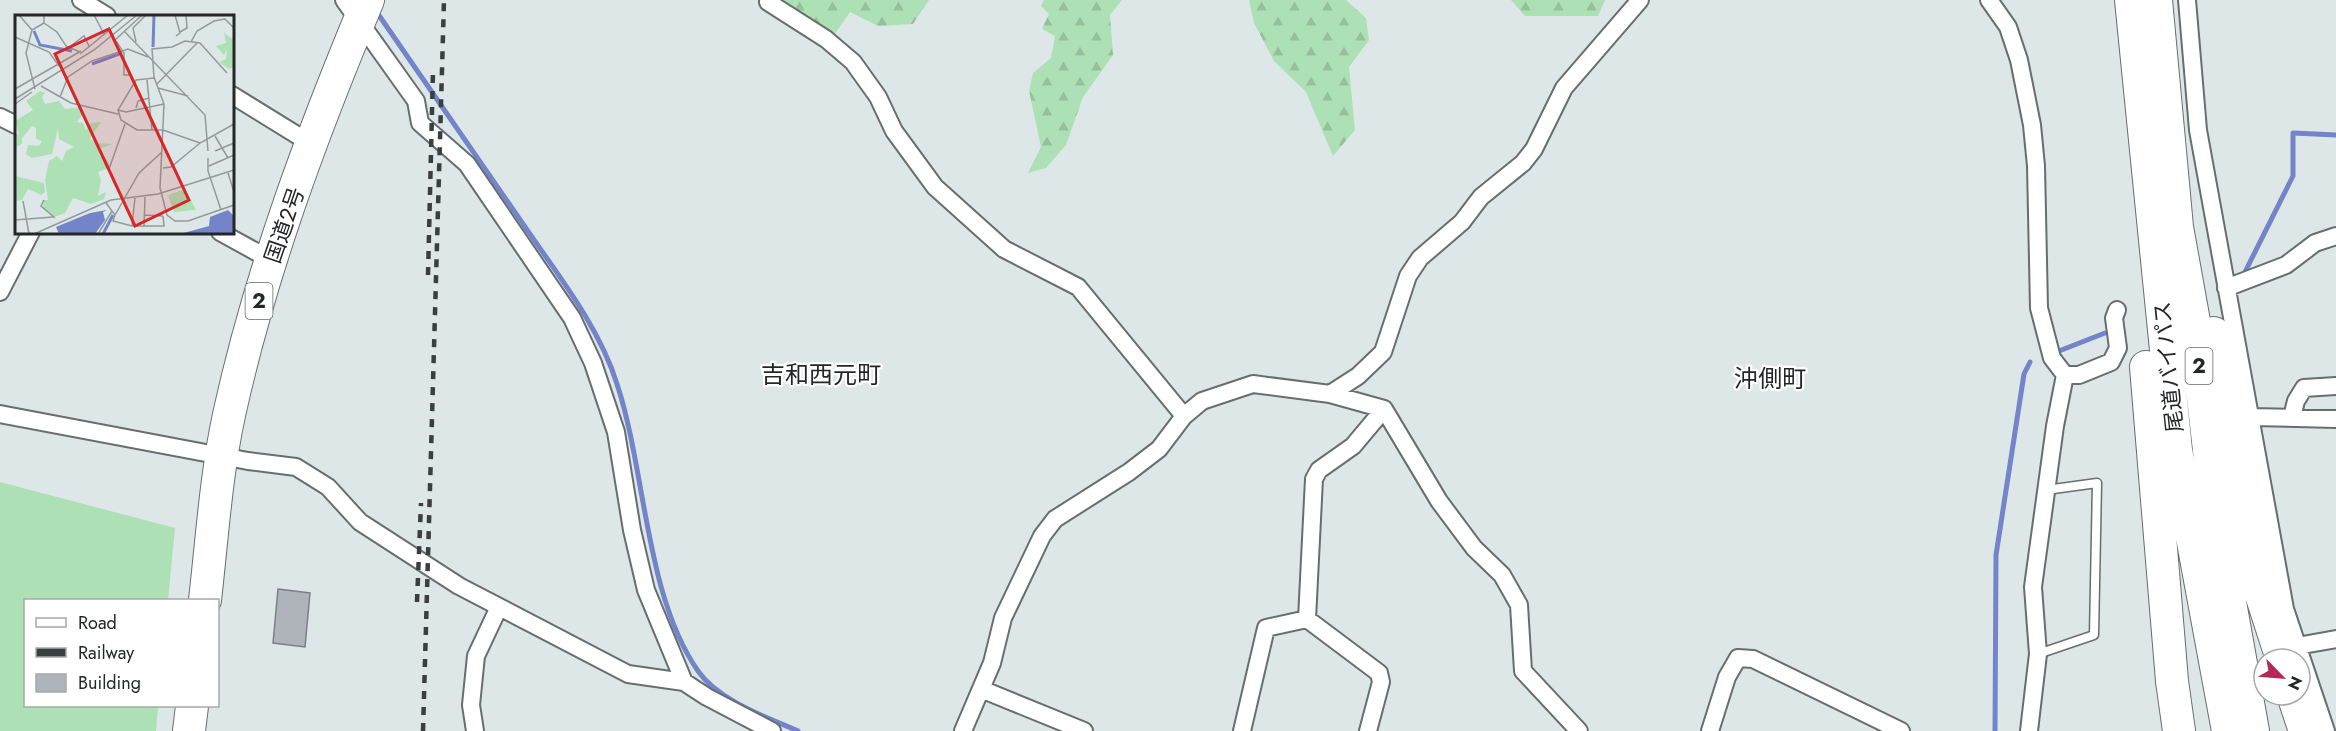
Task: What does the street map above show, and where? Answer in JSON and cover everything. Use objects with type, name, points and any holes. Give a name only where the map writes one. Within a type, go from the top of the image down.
[{"type":"highway","points":[[2116,0],[2131,153],[2172,681],[2179,731]]},
{"type":"highway","name":"尾道バイパス","points":[[2130,0],[2176,450],[2228,731]]},
{"type":"highway","name":"尾道バイパス","points":[[2156,0],[2177,227],[2195,327],[2220,546],[2253,731]]},
{"type":"highway","name":"国道2号","points":[[205,599],[222,456],[237,378],[271,260],[313,145],[358,9]]},
{"type":"highway","points":[[2161,43],[2258,585],[2286,647]]},
{"type":"highway","points":[[189,731],[192,707]]},
{"type":"highway","points":[[2297,707],[2305,731]]},
{"type":"street","points":[[81,0],[105,15]]},
{"type":"street","points":[[1330,394],[1358,376],[1383,352],[1408,276],[1420,258],[1462,222],[1481,197],[1523,163],[1534,149],[1564,88],[1640,0]]},
{"type":"street","points":[[1989,0],[2008,27],[2019,60],[2032,125],[2036,166],[2039,308],[2052,358],[2065,375],[2033,586],[2038,654],[2029,731]]},
{"type":"street","points":[[2187,0],[2198,130],[2251,417],[2284,609],[2288,647]]},
{"type":"street","points":[[768,2],[826,39],[853,62],[878,97],[894,131],[935,187],[1004,249],[1078,286],[1184,416]]},
{"type":"street","points":[[358,9],[416,101],[420,123],[467,164],[572,318],[593,363],[616,432],[632,530],[646,590],[684,682]]},
{"type":"street","points":[[234,96],[313,145]]},
{"type":"street","points":[[0,117],[15,124]]},
{"type":"street","points":[[0,291],[30,234]]},
{"type":"street","points":[[224,234],[271,260]]},
{"type":"street","points":[[2226,288],[2286,265],[2315,243],[2336,236]]},
{"type":"street","points":[[2065,375],[2079,375],[2111,362],[2118,348],[2114,318],[2117,310]]},
{"type":"street","points":[[963,731],[992,663],[1003,618],[1042,536],[1055,519],[1129,472],[1159,449],[1184,416],[1202,401],[1253,384],[1330,394],[1384,409],[1439,501],[1474,548],[1502,575],[1519,605],[1523,671],[1579,731]]},
{"type":"street","points":[[2292,417],[2296,401],[2304,388],[2336,386]]},
{"type":"street","points":[[1307,619],[1314,479],[1319,470],[1353,446],[1384,409]]},
{"type":"street","points":[[0,414],[222,456],[296,467],[328,487],[360,522],[418,562],[499,607],[628,674],[684,682],[707,697],[772,731]]},
{"type":"street","points":[[2251,417],[2336,419]]},
{"type":"street","points":[[475,731],[471,705],[476,656],[499,607]]},
{"type":"street","points":[[1242,731],[1266,628],[1307,619],[1379,673],[1381,682],[1368,731]]},
{"type":"street","points":[[2309,647],[2336,639]]},
{"type":"street","points":[[1710,731],[1727,676],[1738,658],[1753,659],[1901,731]]},
{"type":"street","points":[[981,689],[1084,731]]},
{"type":"street","points":[[2312,701],[2326,731]]},
{"type":"lane","points":[[2038,654],[2094,635],[2097,483],[2046,490]]},
{"type":"green space","points":[[783,0],[929,0],[913,24],[878,26],[850,12],[834,35],[821,26],[781,12]]},
{"type":"green space","points":[[1044,0],[1122,0],[1110,15],[1113,55],[1083,97],[1066,145],[1046,168],[1028,173],[1041,147],[1029,91],[1033,73],[1051,58],[1055,36],[1042,29],[1049,14],[1041,6]]},
{"type":"green space","points":[[1249,0],[1346,0],[1366,18],[1369,40],[1349,67],[1355,130],[1333,156],[1306,92],[1274,61],[1254,23]]},
{"type":"green space","points":[[1511,0],[1605,0],[1598,16],[1525,16]]},
{"type":"green space","points":[[0,482],[175,528],[168,599],[24,599],[24,707],[158,707],[156,731],[0,731]]},
{"type":"building","points":[[278,589],[310,593],[305,647],[273,643]]},
{"type":"waterway","points":[[376,11],[563,281],[600,342],[617,384],[627,418],[648,532],[667,606],[680,640],[698,671],[707,682],[730,699],[798,731]]},
{"type":"waterway","points":[[2244,274],[2293,176],[2293,133],[2336,135]]},
{"type":"waterway","points":[[2059,351],[2105,333]]},
{"type":"waterway","points":[[1995,731],[1996,555],[2024,374],[2030,362]]},
{"type":"railway","points":[[423,731],[444,0]]},
{"type":"railway","points":[[428,275],[433,71]]},
{"type":"railway","points":[[417,602],[421,503]]},
{"type":"district","name":"吉和西元町","points":[[821,374]]},
{"type":"district","name":"沖側町","points":[[1770,378]]}]
